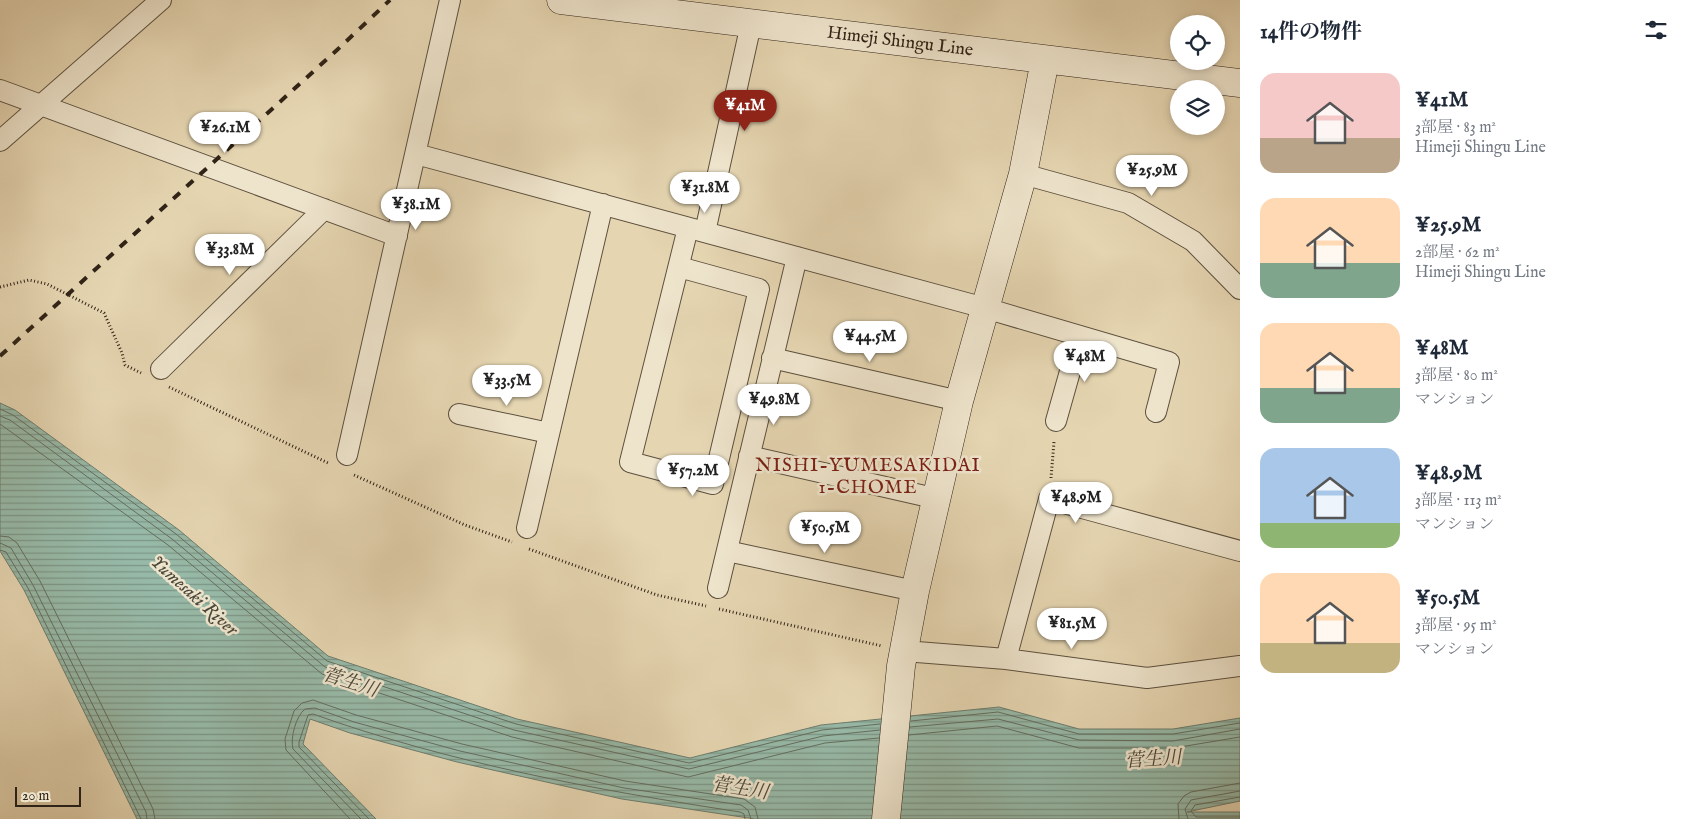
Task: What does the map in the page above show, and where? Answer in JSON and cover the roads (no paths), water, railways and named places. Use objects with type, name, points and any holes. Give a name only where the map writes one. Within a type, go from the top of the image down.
[{"type":"street","points":[[0,141],[161,0]]},
{"type":"street","points":[[342,464],[398,236],[450,0]]},
{"type":"street","name":"Himeji Shingu Line","points":[[561,0],[1240,83]]},
{"type":"street","points":[[679,267],[760,289],[713,484],[630,462],[697,230],[751,24]]},
{"type":"street","points":[[886,819],[903,658],[915,592],[938,499],[959,401],[1023,174],[1046,60]]},
{"type":"street","points":[[0,90],[398,236]]},
{"type":"street","points":[[416,154],[985,308],[1170,362],[1156,412]]},
{"type":"street","points":[[1023,174],[1128,203],[1193,241],[1240,289]]},
{"type":"street","points":[[527,528],[603,204]]},
{"type":"street","points":[[154,375],[324,209]]},
{"type":"street","points":[[718,588],[796,257]]},
{"type":"street","points":[[1056,421],[1080,336]]},
{"type":"street","points":[[772,358],[959,401]]},
{"type":"street","points":[[459,414],[549,434]]},
{"type":"street","points":[[749,456],[938,499]]},
{"type":"street","points":[[1006,659],[1048,498],[1240,551]]},
{"type":"street","points":[[727,551],[915,592]]},
{"type":"street","points":[[903,658],[1006,659],[1147,678],[1240,666]]},
{"type":"water","points":[[0,403],[15,410],[179,530],[328,656],[517,719],[690,758],[821,725],[999,707],[1079,729],[1173,729],[1240,718],[1240,801],[1187,812],[1240,812],[1240,819],[755,819],[622,799],[457,762],[350,733],[310,719],[303,744],[376,819],[137,819],[24,590],[0,551]]},
{"type":"railway","points":[[0,356],[390,0]]},
{"type":"district","name":"NISHI-YUMESAKIDAI 1-CHOME","points":[[868,477]]},
{"type":"water label","name":"Yumesaki River","points":[[194,596]]},
{"type":"water label","name":"菅生川","points":[[350,683]]},
{"type":"water label","name":"菅生川","points":[[1153,760]]},
{"type":"water label","name":"菅生川","points":[[740,789]]}]
